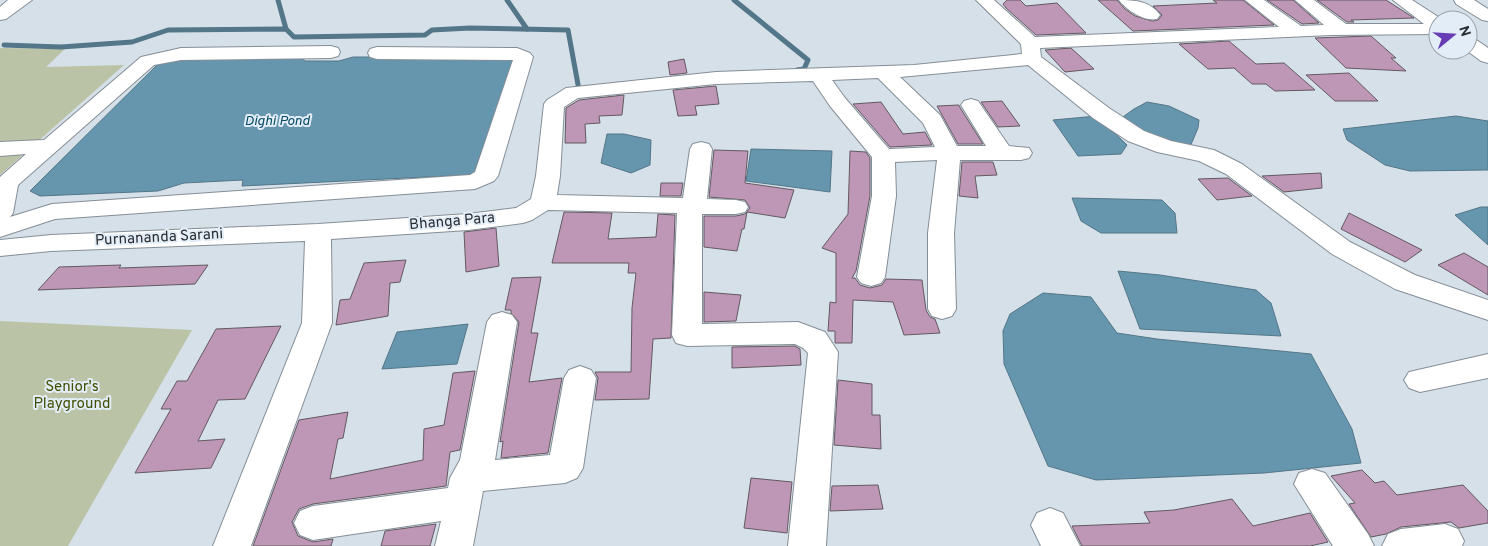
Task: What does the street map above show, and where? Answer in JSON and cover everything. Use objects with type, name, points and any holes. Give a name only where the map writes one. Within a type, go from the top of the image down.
[{"type":"street","points":[[0,15],[14,4],[24,0]]},
{"type":"street","points":[[984,0],[1031,51],[1101,113],[1136,136],[1165,147],[1206,155],[1234,169],[1341,248],[1405,282],[1488,310]]},
{"type":"street","points":[[1127,0],[1151,15]]},
{"type":"street","points":[[1253,0],[1296,31]]},
{"type":"street","points":[[1303,0],[1342,30]]},
{"type":"street","points":[[1401,0],[1428,20]]},
{"type":"street","points":[[1462,0],[1488,16]]},
{"type":"street","points":[[736,207],[543,202],[548,176],[554,104],[573,92],[716,78],[820,76],[883,72],[991,64],[1031,51],[1296,31],[1428,27]]},
{"type":"street","points":[[0,213],[7,183],[148,62],[181,54],[331,52]]},
{"type":"street","points":[[1,239],[52,212],[475,182],[486,176],[523,57],[517,54],[377,53]]},
{"type":"street","points":[[883,72],[932,120],[949,153],[941,234],[942,309]]},
{"type":"street","points":[[820,76],[836,102],[883,156],[884,196],[870,277]]},
{"type":"street","points":[[883,156],[1011,153],[971,104]]},
{"type":"street","points":[[0,149],[51,146]]},
{"type":"street","points":[[701,149],[692,206],[688,335],[798,333],[814,340],[823,352],[807,546]]},
{"type":"street","name":"Bhanga Para","points":[[318,232],[468,222],[524,215],[543,202]]},
{"type":"street","points":[[232,546],[317,323],[318,232]]},
{"type":"street","name":"Purnananda Sarani","points":[[1,239],[60,242],[318,232]]},
{"type":"street","points":[[454,546],[465,490],[477,464],[502,322]]},
{"type":"street","points":[[1420,380],[1488,366]]},
{"type":"street","points":[[314,523],[564,468],[580,378]]},
{"type":"street","points":[[1312,484],[1355,546]]},
{"type":"street","points":[[1402,546],[1445,541]]},
{"type":"green space","points":[[0,48],[65,49],[46,67],[124,65],[0,175]]},
{"type":"green space","name":"Senior's Playground","points":[[0,321],[192,330],[68,546],[0,546]]},
{"type":"water","name":"Dighi Pond","points":[[300,57],[305,61],[339,61],[353,57],[509,57],[513,61],[474,173],[468,175],[242,186],[243,180],[184,183],[158,191],[40,196],[30,191],[160,62],[170,59]]},
{"type":"water","points":[[1147,102],[1169,106],[1199,120],[1198,128],[1190,147],[1143,135],[1120,119]]},
{"type":"water","points":[[1097,116],[1127,145],[1121,154],[1078,156],[1053,120]]},
{"type":"water","points":[[1456,116],[1488,121],[1488,170],[1410,171],[1385,165],[1347,140],[1343,129]]},
{"type":"water","points":[[607,134],[624,134],[651,140],[650,165],[631,173],[601,163]]},
{"type":"water","points":[[751,149],[832,151],[830,192],[746,181]]},
{"type":"water","points":[[1072,198],[1162,200],[1175,213],[1177,233],[1101,233],[1081,221]]},
{"type":"water","points":[[1481,207],[1488,207],[1488,245],[1455,215]]},
{"type":"water","points":[[1118,271],[1160,275],[1256,290],[1271,303],[1281,336],[1140,329]]},
{"type":"water","points":[[1043,293],[1091,297],[1117,333],[1157,339],[1311,354],[1352,429],[1361,463],[1264,473],[1096,480],[1048,466],[1004,364],[1003,331],[1010,314]]},
{"type":"water","points":[[468,324],[457,364],[382,369],[397,332]]},
{"type":"building","points":[[1007,0],[1020,0],[1026,6],[1057,3],[1086,33],[1036,35],[1006,8],[1003,4]]},
{"type":"building","points":[[1098,0],[1117,0],[1135,16],[1152,21],[1158,20],[1162,15],[1153,6],[1217,3],[1213,0],[1243,0],[1274,25],[1133,31]]},
{"type":"building","points":[[1267,0],[1293,0],[1319,23],[1302,24]]},
{"type":"building","points":[[1317,0],[1386,0],[1414,18],[1351,20],[1354,22],[1347,22]]},
{"type":"building","points":[[1371,36],[1396,58],[1391,58],[1406,71],[1346,68],[1315,38]]},
{"type":"building","points":[[1229,41],[1256,64],[1284,63],[1315,90],[1275,91],[1266,84],[1252,84],[1234,68],[1208,69],[1179,44]]},
{"type":"building","points":[[1071,48],[1094,69],[1065,72],[1045,50]]},
{"type":"building","points":[[684,59],[687,73],[670,75],[668,62]]},
{"type":"building","points":[[1349,73],[1378,101],[1335,101],[1306,75]]},
{"type":"building","points":[[716,86],[719,104],[695,106],[697,115],[678,116],[673,90]]},
{"type":"building","points":[[624,95],[622,115],[599,116],[600,123],[585,124],[586,143],[565,143],[566,108],[579,100]]},
{"type":"building","points":[[1002,101],[1020,126],[998,127],[981,102]]},
{"type":"building","points":[[881,102],[903,134],[925,132],[932,145],[890,147],[853,104]]},
{"type":"building","points":[[959,105],[983,144],[958,144],[937,106]]},
{"type":"building","points":[[714,150],[748,151],[745,183],[794,190],[785,218],[747,212],[737,251],[704,247],[704,216],[736,216],[745,214],[750,208],[745,200],[709,197]]},
{"type":"building","points":[[850,151],[866,152],[870,158],[870,196],[856,271],[852,278],[855,278],[860,285],[870,288],[882,285],[886,279],[922,280],[926,310],[930,317],[935,319],[940,333],[904,335],[893,302],[853,300],[852,343],[835,343],[835,331],[828,331],[830,302],[836,303],[836,253],[822,248],[848,214]]},
{"type":"building","points":[[962,162],[993,162],[997,175],[975,176],[978,198],[959,196]]},
{"type":"building","points":[[1321,173],[1322,188],[1284,192],[1262,176]]},
{"type":"building","points":[[1228,178],[1252,196],[1217,200],[1198,179]]},
{"type":"building","points":[[661,183],[683,183],[681,196],[660,196]]},
{"type":"building","points":[[564,212],[612,213],[608,239],[656,237],[658,214],[675,215],[671,338],[653,339],[649,399],[595,400],[598,378],[595,372],[631,372],[632,308],[636,273],[628,273],[629,263],[552,263]]},
{"type":"building","points":[[1349,213],[1422,250],[1405,262],[1341,229]]},
{"type":"building","points":[[496,228],[499,266],[466,272],[464,232]]},
{"type":"building","points":[[1464,253],[1488,267],[1488,295],[1438,265]]},
{"type":"building","points":[[406,260],[400,282],[390,283],[388,316],[336,325],[340,300],[350,299],[364,263]]},
{"type":"building","points":[[121,265],[119,268],[208,265],[195,284],[38,290],[59,267]]},
{"type":"building","points":[[541,277],[531,333],[538,333],[529,382],[562,378],[548,453],[501,458],[503,441],[500,442],[519,322],[511,313],[511,310],[505,310],[512,278]]},
{"type":"building","points":[[704,292],[741,295],[736,321],[704,322]]},
{"type":"building","points":[[281,326],[245,399],[218,400],[198,441],[225,439],[211,468],[135,473],[171,409],[161,409],[177,381],[187,381],[216,329]]},
{"type":"building","points":[[795,346],[800,349],[801,365],[732,368],[732,347]]},
{"type":"building","points":[[475,371],[460,450],[450,452],[446,486],[313,504],[299,509],[292,522],[298,536],[313,542],[333,539],[331,546],[253,546],[299,420],[348,412],[343,438],[338,439],[330,479],[423,460],[424,429],[444,425],[453,373]]},
{"type":"building","points":[[838,380],[872,384],[872,415],[880,415],[881,449],[834,445]]},
{"type":"building","points":[[1362,470],[1375,483],[1384,481],[1397,495],[1463,485],[1488,511],[1488,523],[1459,528],[1451,522],[1401,527],[1386,534],[1371,537],[1349,504],[1355,503],[1331,476]]},
{"type":"building","points":[[751,478],[792,482],[787,533],[744,528]]},
{"type":"building","points":[[878,485],[883,509],[830,511],[832,486]]},
{"type":"building","points":[[1232,499],[1253,526],[1310,513],[1328,542],[1310,546],[1082,546],[1072,526],[1150,523],[1144,512],[1174,510]]},
{"type":"building","points":[[436,524],[430,546],[381,546],[385,531]]},
{"type":"waterway","points":[[278,0],[286,29]]},
{"type":"waterway","points":[[507,0],[527,29]]},
{"type":"waterway","points":[[734,0],[808,60],[804,69],[797,70]]},
{"type":"waterway","points":[[286,29],[294,37],[425,35],[432,30],[470,28],[568,30],[579,90],[585,89]]},
{"type":"waterway","points":[[4,45],[61,47],[132,42],[168,30],[286,29]]}]
